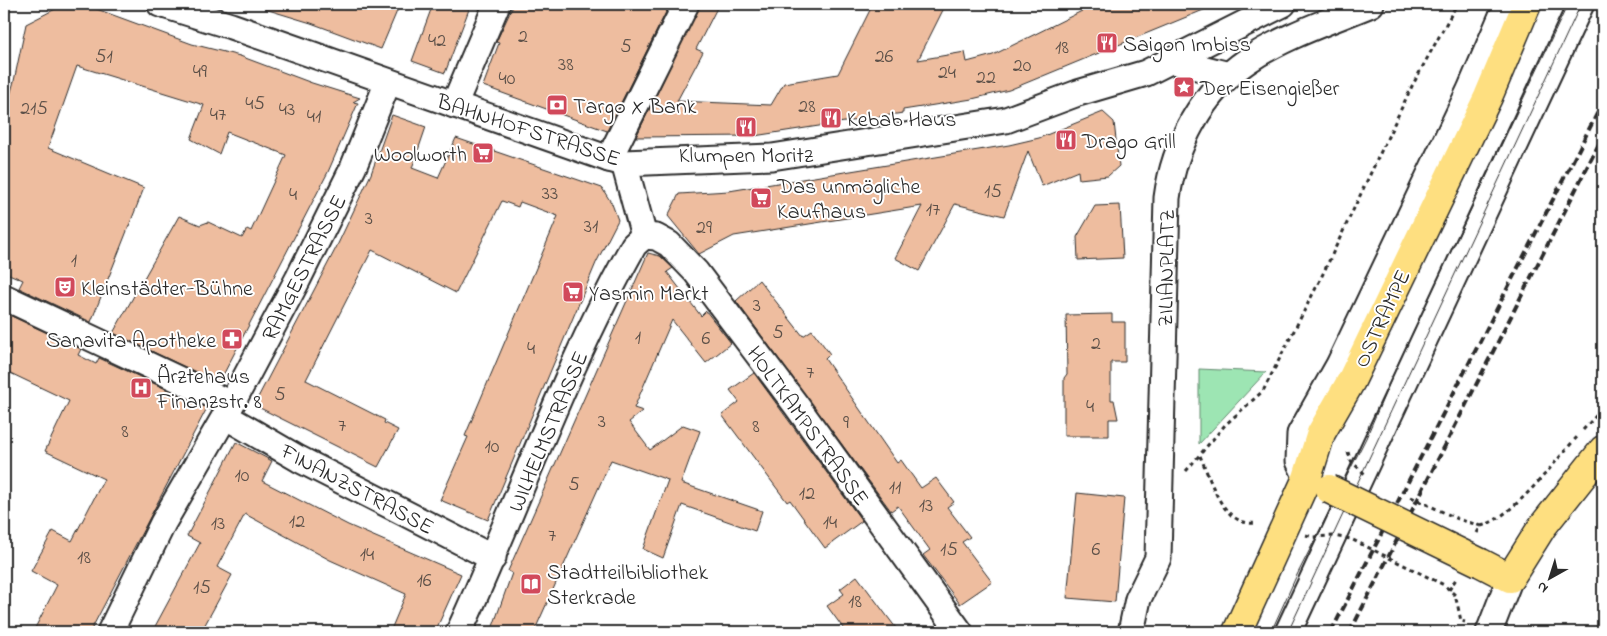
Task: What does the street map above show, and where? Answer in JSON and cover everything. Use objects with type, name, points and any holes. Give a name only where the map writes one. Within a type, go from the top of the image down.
[{"type":"main road","name":"OSTRAMPE","points":[[1236,632],[1318,483],[1322,433],[1352,382],[1488,97],[1527,4]]},
{"type":"main road","points":[[1318,483],[1510,578],[1542,527],[1603,450]]},
{"type":"street","name":"BAHNHOFSTRASSE","points":[[160,4],[231,26],[616,161],[772,157],[1006,120],[1078,92],[1146,74],[1170,60],[1283,4]]},
{"type":"street","points":[[454,105],[497,4]]},
{"type":"street","points":[[1318,483],[1298,461],[1300,434],[1339,365],[1470,90],[1507,4]]},
{"type":"street","points":[[1288,632],[1582,4]]},
{"type":"street","name":"ZILIANPLATZ","points":[[1131,632],[1138,599],[1158,558],[1168,188],[1180,147],[1193,120],[1229,74],[1267,49],[1379,7]]},
{"type":"street","points":[[644,236],[616,161],[682,11]]},
{"type":"street","points":[[1170,60],[1229,74]]},
{"type":"street","name":"RAMGESTRASSE","points":[[110,632],[163,523],[228,410],[298,279],[354,168],[388,82]]},
{"type":"street","name":"WILHELMSTRASSE","points":[[458,632],[493,558],[591,329],[634,245],[644,236]]},
{"type":"street","name":"HOLTKAMPSTRASSE","points":[[644,236],[656,237],[669,244],[696,272],[796,405],[960,632]]},
{"type":"street","name":"FINANZSTRASSE","points":[[4,297],[228,410],[299,459],[493,558]]},
{"type":"street","points":[[1489,632],[1510,578]]},
{"type":"path","points":[[1379,7],[1404,4]]},
{"type":"path","points":[[1160,501],[1225,425],[1263,391],[1320,280],[1412,86],[1457,4]]},
{"type":"path","points":[[1404,494],[1474,525],[1488,524],[1517,504],[1603,408]]},
{"type":"path","points":[[1348,452],[1350,460],[1368,477]]},
{"type":"path","points":[[1200,456],[1222,507],[1237,521],[1246,524]]},
{"type":"path","points":[[1306,535],[1351,539],[1444,585],[1455,595],[1458,607]]},
{"type":"green space","points":[[1199,369],[1266,372],[1199,444]]},
{"type":"building","points":[[65,4],[83,4],[192,44],[240,56],[312,83],[360,98],[353,102],[358,103],[328,172],[219,383],[113,333],[179,216],[200,225],[208,222],[242,238],[247,229],[251,231],[286,155],[227,132],[219,154],[191,139],[204,105],[77,66],[48,148],[144,188],[91,322],[19,288],[23,280],[4,272],[4,117],[26,24]]},
{"type":"building","points":[[266,4],[400,4],[381,49],[311,23],[265,9]]},
{"type":"building","points":[[433,4],[471,4],[445,73],[412,61]]},
{"type":"building","points":[[514,4],[670,4],[607,131],[483,86],[499,43],[496,42]]},
{"type":"building","points":[[700,4],[719,4],[696,49],[703,52],[677,101],[771,105],[784,83],[838,74],[873,4],[946,4],[918,60],[965,52],[967,62],[993,55],[1096,4],[1218,4],[1009,90],[972,99],[903,110],[903,113],[754,136],[636,137]]},
{"type":"building","points":[[1103,112],[1114,122],[1119,166],[1108,176],[1079,179],[1078,171],[1042,186],[1028,151],[1004,216],[955,204],[919,271],[895,258],[922,206],[734,236],[699,254],[668,216],[679,194],[729,191],[1009,145],[1039,138]]},
{"type":"building","points":[[392,115],[426,127],[412,168],[438,178],[456,138],[602,188],[612,204],[618,220],[596,263],[488,520],[440,500],[468,437],[465,436],[558,216],[520,202],[518,207],[502,201],[456,293],[372,250],[306,380],[385,420],[384,423],[398,430],[378,467],[254,405],[336,248],[371,174]]},
{"type":"building","points":[[1120,205],[1123,258],[1078,260],[1077,237],[1095,206]]},
{"type":"building","points":[[648,253],[660,256],[673,268],[667,272],[701,316],[706,311],[731,343],[706,363],[672,320],[634,408],[643,411],[629,422],[650,450],[683,425],[700,431],[681,483],[762,511],[755,531],[682,505],[663,558],[643,549],[668,480],[611,460],[534,632],[491,632],[512,573],[508,571]]},
{"type":"building","points":[[759,280],[803,336],[812,330],[830,354],[825,359],[897,463],[901,460],[921,488],[936,478],[954,502],[947,507],[970,537],[962,542],[992,582],[960,604],[923,555],[930,550],[898,506],[891,511],[736,301]]},
{"type":"building","points":[[5,313],[81,349],[78,355],[96,364],[99,358],[207,408],[90,632],[33,632],[57,585],[31,571],[53,531],[72,541],[104,479],[45,451],[69,401],[4,370]]},
{"type":"building","points":[[1112,314],[1112,322],[1125,322],[1125,362],[1111,362],[1111,400],[1114,400],[1118,419],[1109,419],[1109,436],[1064,436],[1064,378],[1067,374],[1066,315]]},
{"type":"building","points":[[754,373],[862,521],[825,548],[790,500],[787,502],[722,415],[739,402],[730,390]]},
{"type":"building","points":[[236,442],[272,461],[262,481],[348,525],[461,574],[435,632],[390,632],[406,594],[330,560],[245,514],[217,567],[232,575],[201,632],[152,632],[200,543],[187,536]]},
{"type":"building","points":[[1077,493],[1124,498],[1115,602],[1067,598]]},
{"type":"building","points":[[857,576],[899,632],[846,632],[827,606],[844,594],[840,589]]},
{"type":"tram line","points":[[1271,632],[1295,579],[1366,438],[1396,368],[1568,4]]},
{"type":"tram line","points":[[1288,632],[1581,4]]},
{"type":"railway","points":[[1331,632],[1603,102]]},
{"type":"railway","points":[[1350,632],[1603,136]]},
{"type":"place","name":"Saigon Imbiss","points":[[1107,43]]},
{"type":"place","name":"Der Eisengießer","points":[[1184,87]]},
{"type":"place","name":"Targo X Bank","points":[[557,105]]},
{"type":"place","name":"Kebab Haus","points":[[831,118]]},
{"type":"place","name":"Klumpen Moritz","points":[[746,127]]},
{"type":"place","name":"Drago Grill","points":[[1066,140]]},
{"type":"place","name":"Woolworth","points":[[483,153]]},
{"type":"place","name":"Das unmögliche Kaufhaus","points":[[761,198]]},
{"type":"place","name":"Kleinstädter-Bühne","points":[[65,287]]},
{"type":"place","name":"Yasmin Markt","points":[[573,292]]},
{"type":"place","name":"Sanavita Apotheke","points":[[232,339]]},
{"type":"place","name":"Ärztehaus Finanzstr. 8","points":[[141,388]]},
{"type":"place","name":"Stadtteilbibliothek Sterkrade","points":[[531,584]]}]
